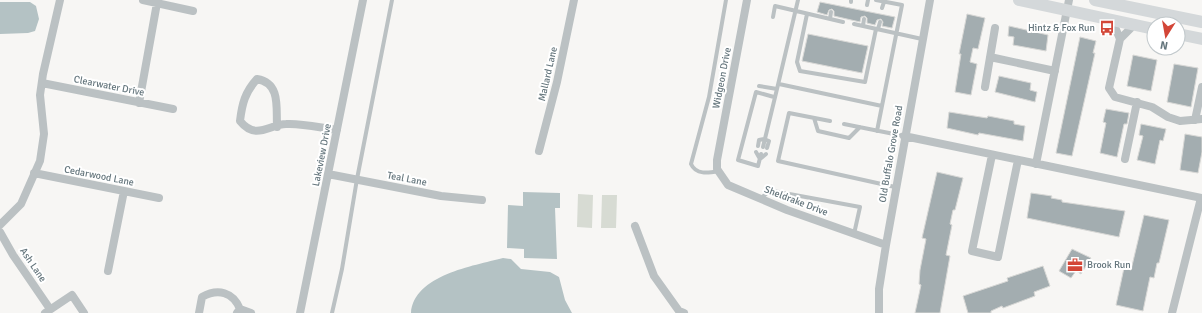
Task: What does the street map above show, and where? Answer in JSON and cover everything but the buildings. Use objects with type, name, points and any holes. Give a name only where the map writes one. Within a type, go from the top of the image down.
[{"type":"main road","points":[[1019,0],[1068,5],[1112,20],[1146,26]]},
{"type":"main road","points":[[1095,0],[1202,22]]},
{"type":"main road","points":[[1186,36],[1202,39]]},
{"type":"street","points":[[0,225],[21,204],[40,161],[44,134],[40,95],[60,0]]},
{"type":"street","points":[[143,0],[193,10]]},
{"type":"street","name":"Lakeview Drive","points":[[300,313],[363,0]]},
{"type":"street","name":"Mallard Lane","points":[[539,151],[557,82],[574,0]]},
{"type":"street","name":"Widgeon Drive","points":[[717,160],[747,0]]},
{"type":"street","name":"Old Buffalo Grove Road","points":[[879,313],[879,289],[895,187],[930,0]]},
{"type":"street","points":[[139,102],[157,3]]},
{"type":"street","points":[[1036,164],[1068,5]]},
{"type":"street","points":[[1112,20],[1120,39]]},
{"type":"street","points":[[1135,24],[1120,39],[1109,88],[1115,97],[1152,107],[1168,117],[1180,122],[1199,119],[1202,87]]},
{"type":"street","points":[[985,87],[995,28]]},
{"type":"street","points":[[990,57],[1055,71]]},
{"type":"street","points":[[277,127],[276,97],[272,87],[266,81],[257,79],[249,88],[242,102],[240,121],[245,128],[257,131],[269,130],[277,127],[285,124],[337,130]]},
{"type":"street","name":"Clearwater Drive","points":[[42,83],[173,109]]},
{"type":"street","points":[[1125,160],[1137,102]]},
{"type":"street","points":[[904,136],[1202,198],[1172,313]]},
{"type":"street","points":[[992,154],[972,251],[998,256],[1018,160]]},
{"type":"street","name":"Sheldrake Drive","points":[[717,160],[717,169],[728,185],[760,199],[886,245]]},
{"type":"street","name":"Cedarwood Lane","points":[[34,173],[159,198]]},
{"type":"street","name":"Teal Lane","points":[[328,174],[441,196],[482,200]]},
{"type":"street","points":[[108,271],[124,191]]},
{"type":"street","points":[[635,226],[654,276],[679,311],[684,313]]},
{"type":"street","name":"Ash Lane","points":[[0,232],[47,311]]},
{"type":"street","points":[[199,313],[202,297],[217,292],[224,293],[237,300],[239,311],[251,313]]},
{"type":"street","points":[[47,311],[72,295],[84,313]]},
{"type":"lane","points":[[332,313],[342,269],[357,180],[392,0]]},
{"type":"lane","points":[[719,171],[708,173],[699,172],[693,169],[691,164],[709,97],[726,0]]},
{"type":"lane","points":[[764,139],[774,97],[779,84],[798,0]]},
{"type":"lane","points":[[866,5],[868,0]]},
{"type":"lane","points":[[876,0],[902,5],[877,131]]},
{"type":"lane","points":[[882,8],[884,2]]},
{"type":"lane","points":[[773,17],[775,6],[842,22]]},
{"type":"lane","points":[[830,19],[831,12]]},
{"type":"lane","points":[[807,14],[797,62],[800,70],[865,82],[877,29],[880,22]]},
{"type":"lane","points":[[863,26],[864,19]]},
{"type":"lane","points":[[854,24],[922,39]]},
{"type":"lane","points":[[764,154],[760,159],[758,166],[738,160],[759,84],[777,89]]},
{"type":"lane","points":[[779,84],[882,106]]},
{"type":"lane","points":[[756,92],[774,97]]},
{"type":"lane","points":[[830,121],[788,113],[778,161],[895,187]]},
{"type":"lane","points":[[814,118],[818,131],[849,138],[860,127]]},
{"type":"lane","points":[[844,124],[904,136]]},
{"type":"lane","points":[[758,146],[759,140],[764,139],[769,141],[765,147]]},
{"type":"lane","points":[[756,152],[760,159]]},
{"type":"lane","points":[[760,199],[767,193],[773,191],[860,207],[854,234]]},
{"type":"shaded area","points":[[0,2],[30,2],[36,6],[39,19],[35,31],[28,33],[0,34]]},
{"type":"shaded area","points":[[523,192],[560,193],[560,208],[555,208],[557,259],[524,258],[524,249],[507,248],[508,205],[523,206]]},
{"type":"shaded area","points":[[578,194],[593,195],[592,228],[577,227]]},
{"type":"shaded area","points":[[602,195],[617,195],[616,228],[601,228]]},
{"type":"shaded area","points":[[503,258],[511,259],[521,269],[550,272],[559,277],[565,300],[572,313],[411,313],[415,300],[422,290],[434,281],[461,269]]},
{"type":"place","name":"Hintz & Fox Run","points":[[1107,28]]},
{"type":"place","name":"Brook Run","points":[[1075,265]]}]
